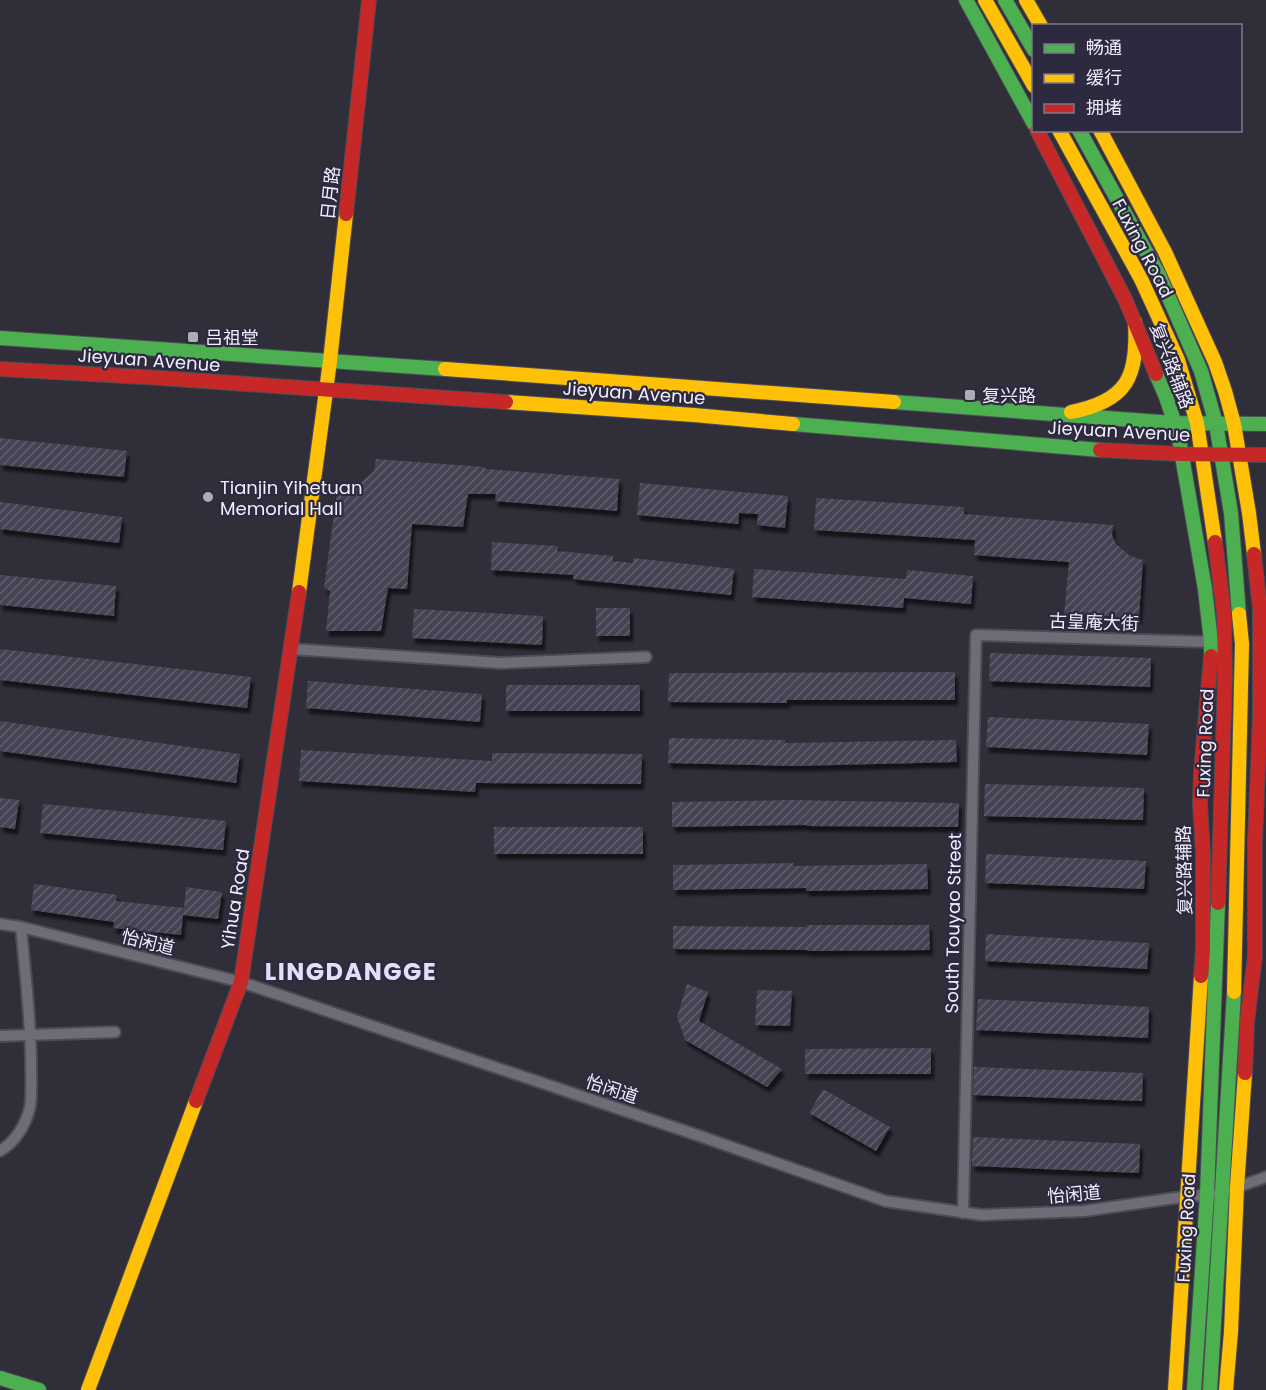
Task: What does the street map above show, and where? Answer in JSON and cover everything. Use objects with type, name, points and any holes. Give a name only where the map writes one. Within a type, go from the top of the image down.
[{"type":"main road","name":"日月路","points":[[325,390],[369,0]]},
{"type":"main road","points":[[966,0],[1032,120]]},
{"type":"main road","points":[[985,0],[1032,82]]},
{"type":"main road","points":[[1005,0],[1032,47]]},
{"type":"main road","points":[[1026,0],[1040,24]]},
{"type":"main road","name":"复兴路辅路","points":[[1038,132],[1135,321],[1167,397],[1181,454],[1205,590],[1211,642],[1200,804],[1203,853],[1203,950],[1175,1390]]},
{"type":"main road","points":[[1050,132],[1063,179]]},
{"type":"main road","name":"Fuxing Road","points":[[1060,132],[1150,298],[1178,360],[1197,423],[1218,553],[1225,645],[1217,959],[1207,1195],[1194,1390]]},
{"type":"main road","name":"Fuxing Road","points":[[1080,132],[1159,275],[1201,371],[1222,454],[1240,600],[1242,661],[1234,1000],[1210,1390]]},
{"type":"main road","points":[[1101,132],[1159,242],[1215,362],[1234,424],[1250,513],[1260,609],[1255,956],[1248,1022],[1226,1390]]},
{"type":"main road","points":[[1051,414],[1077,411],[1099,404],[1114,396],[1124,387],[1131,375],[1136,358],[1135,321]]},
{"type":"main road","name":"Jieyuan Avenue","points":[[0,338],[1174,423],[1266,424]]},
{"type":"main road","name":"Jieyuan Avenue","points":[[0,369],[694,415],[1100,450],[1266,456]]},
{"type":"main road","name":"Yihua Road","points":[[88,1390],[241,982],[291,649],[325,390]]},
{"type":"main road","points":[[1242,661],[1255,632],[1260,609]]},
{"type":"main road","points":[[0,1378],[39,1390]]},
{"type":"street","name":"古皇庵大街","points":[[976,635],[1211,642]]},
{"type":"street","name":"South Touyao Street","points":[[963,1213],[976,635]]},
{"type":"street","points":[[291,649],[501,663],[646,657]]},
{"type":"street","name":"怡闲道","points":[[0,924],[21,927],[241,982],[694,1134],[885,1201],[982,1215],[1084,1211],[1222,1193],[1266,1176]]},
{"type":"street","points":[[0,1151],[10,1145],[23,1126],[30,1107],[31,1035],[21,927]]},
{"type":"street","points":[[0,1036],[115,1032]]},
{"type":"building","points":[[0,438],[127,451],[124,477],[0,465]]},
{"type":"building","points":[[376,459],[619,479],[617,511],[495,501],[496,494],[468,494],[463,527],[412,524],[407,589],[388,588],[381,631],[326,631],[330,591],[324,588],[337,492],[348,494],[374,471]]},
{"type":"building","points":[[640,483],[788,496],[785,528],[757,525],[758,514],[739,513],[738,524],[637,515]]},
{"type":"building","points":[[816,498],[964,507],[964,514],[1113,525],[1112,535],[1116,544],[1130,556],[1143,560],[1139,618],[1064,614],[1069,562],[974,555],[975,540],[814,530]]},
{"type":"building","points":[[0,502],[122,517],[119,543],[0,529]]},
{"type":"building","points":[[492,542],[558,546],[557,551],[613,556],[613,561],[633,563],[633,558],[734,569],[731,595],[573,579],[574,575],[491,570]]},
{"type":"building","points":[[754,569],[906,579],[907,570],[973,576],[971,604],[904,598],[903,608],[752,597]]},
{"type":"building","points":[[0,575],[116,586],[114,616],[0,605]]},
{"type":"building","points":[[596,608],[630,608],[630,636],[596,636]]},
{"type":"building","points":[[414,609],[543,616],[542,645],[412,638]]},
{"type":"building","points":[[0,649],[251,677],[247,708],[0,680]]},
{"type":"building","points":[[990,653],[1151,658],[1150,687],[989,681]]},
{"type":"building","points":[[955,672],[955,700],[787,700],[787,703],[668,702],[669,673]]},
{"type":"building","points":[[308,681],[482,694],[480,722],[306,708]]},
{"type":"building","points":[[506,685],[640,685],[640,711],[506,711]]},
{"type":"building","points":[[988,717],[1149,724],[1147,755],[986,747]]},
{"type":"building","points":[[0,721],[240,754],[236,783],[0,751]]},
{"type":"building","points":[[669,738],[785,740],[785,743],[956,740],[957,762],[795,766],[668,763]]},
{"type":"building","points":[[301,750],[492,761],[492,753],[642,754],[641,784],[476,783],[475,792],[299,781]]},
{"type":"building","points":[[985,784],[1144,788],[1143,820],[984,816]]},
{"type":"building","points":[[0,798],[19,800],[15,829],[0,827]]},
{"type":"building","points":[[790,800],[959,803],[958,827],[806,825],[672,827],[672,802]]},
{"type":"building","points":[[43,804],[226,821],[223,850],[40,833]]},
{"type":"building","points":[[494,827],[643,827],[643,854],[494,854]]},
{"type":"building","points":[[986,854],[1146,861],[1144,889],[985,883]]},
{"type":"building","points":[[793,863],[793,866],[927,864],[928,889],[673,890],[673,865]]},
{"type":"building","points":[[34,884],[117,895],[116,901],[184,908],[186,887],[222,892],[218,919],[183,915],[181,935],[113,928],[114,922],[31,910]]},
{"type":"building","points":[[807,925],[929,925],[930,950],[673,949],[673,926],[807,927]]},
{"type":"building","points":[[986,934],[1149,943],[1147,969],[985,961]]},
{"type":"building","points":[[687,984],[708,992],[699,1021],[782,1069],[767,1087],[685,1040],[677,1017]]},
{"type":"building","points":[[757,990],[792,991],[790,1026],[755,1025]]},
{"type":"building","points":[[978,999],[1149,1007],[1148,1038],[976,1030]]},
{"type":"building","points":[[931,1048],[931,1074],[805,1074],[805,1049]]},
{"type":"building","points":[[974,1067],[1143,1073],[1142,1101],[973,1095]]},
{"type":"building","points":[[823,1089],[890,1127],[876,1151],[809,1113]]},
{"type":"building","points":[[973,1137],[1140,1144],[1139,1173],[972,1166]]},
{"type":"traffic: fast","points":[[966,0],[1032,120]]},
{"type":"traffic: fast","points":[[1005,0],[1032,47]]},
{"type":"traffic: fast","points":[[1080,132],[1159,275],[1201,371],[1216,424],[1231,513],[1239,614]]},
{"type":"traffic: fast","points":[[0,338],[445,369]]},
{"type":"traffic: fast","points":[[1156,374],[1178,433],[1205,589],[1211,656]]},
{"type":"traffic: fast","points":[[894,402],[1174,423],[1266,424]]},
{"type":"traffic: fast","points":[[793,424],[1100,450]]},
{"type":"traffic: fast","points":[[1194,1390],[1207,1195],[1218,903]]},
{"type":"traffic: fast","points":[[1210,1390],[1234,992]]},
{"type":"traffic: fast","points":[[0,1378],[39,1390]]},
{"type":"traffic: slow","points":[[985,0],[1032,82]]},
{"type":"traffic: slow","points":[[1026,0],[1040,24]]},
{"type":"traffic: slow","points":[[1060,132],[1141,279],[1178,360],[1197,423],[1215,542]]},
{"type":"traffic: slow","points":[[1101,132],[1165,252],[1215,362],[1234,424],[1254,554]]},
{"type":"traffic: slow","points":[[299,592],[330,361],[346,214]]},
{"type":"traffic: slow","points":[[1071,412],[1105,401],[1126,383],[1134,357],[1135,322]]},
{"type":"traffic: slow","points":[[445,369],[894,402]]},
{"type":"traffic: slow","points":[[506,402],[793,424]]},
{"type":"traffic: slow","points":[[1234,992],[1242,644],[1239,614]]},
{"type":"traffic: slow","points":[[1175,1390],[1201,976]]},
{"type":"traffic: slow","points":[[1226,1390],[1245,1073]]},
{"type":"traffic: slow","points":[[88,1390],[196,1101]]},
{"type":"traffic: jam","points":[[346,214],[369,0]]},
{"type":"traffic: jam","points":[[1038,132],[1125,299],[1156,374]]},
{"type":"traffic: jam","points":[[0,369],[506,402]]},
{"type":"traffic: jam","points":[[1100,450],[1266,455]]},
{"type":"traffic: jam","points":[[1215,542],[1224,614],[1225,678],[1218,903]]},
{"type":"traffic: jam","points":[[1245,1073],[1247,1022],[1255,956],[1255,841],[1260,716],[1260,609],[1254,554]]},
{"type":"traffic: jam","points":[[196,1101],[241,982],[299,592]]},
{"type":"traffic: jam","points":[[1201,976],[1203,853],[1200,804],[1211,656]]},
{"type":"place","name":"吕祖堂","points":[[193,337]]},
{"type":"place","name":"复兴路","points":[[970,395]]},
{"type":"place","name":"Tianjin Yihetuan Memorial Hall","points":[[208,497]]},
{"type":"district","name":"LINGDANGGE","points":[[351,971]]}]
